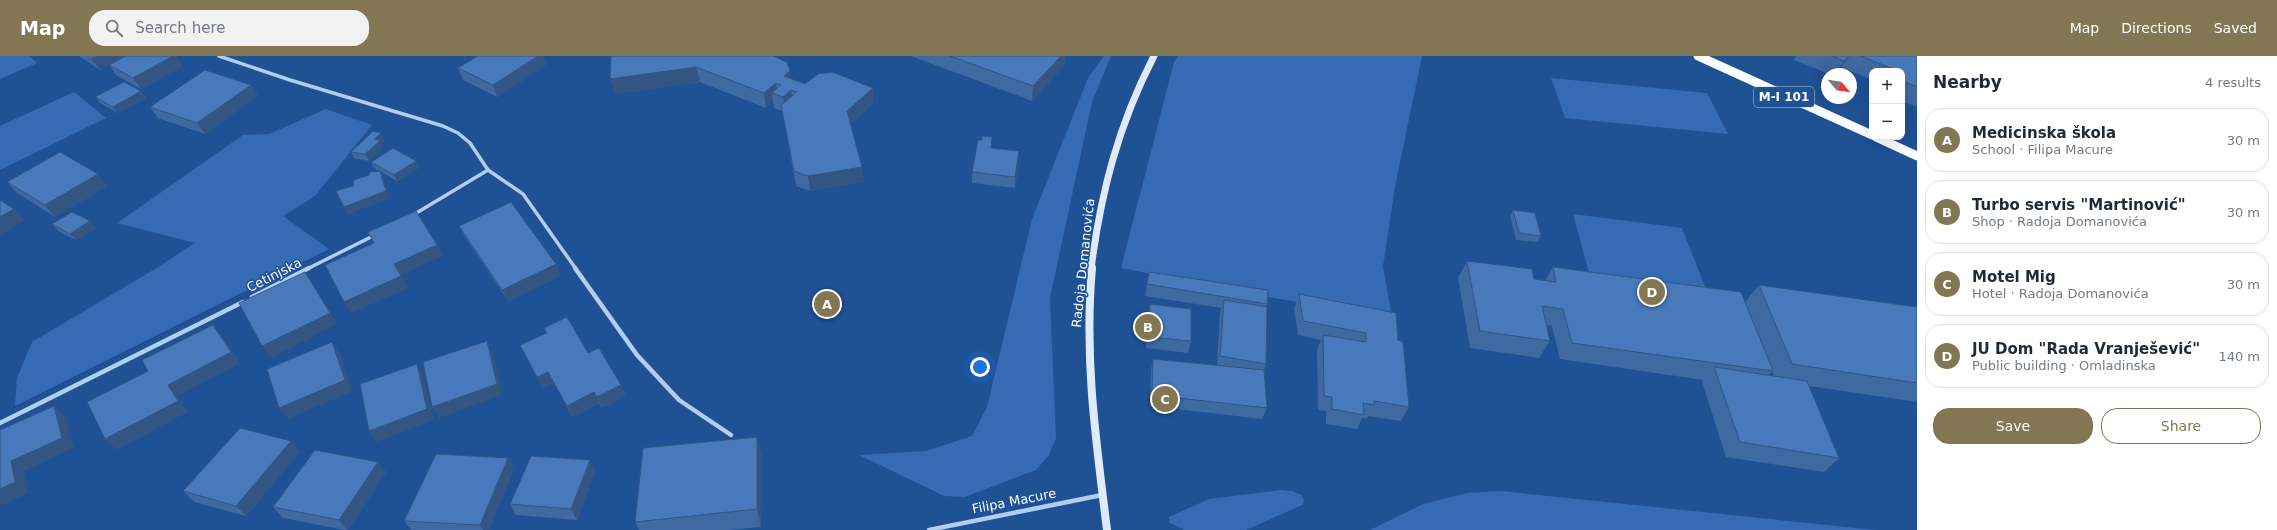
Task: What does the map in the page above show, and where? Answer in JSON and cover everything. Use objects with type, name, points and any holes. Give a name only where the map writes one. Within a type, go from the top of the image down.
[{"type":"main road","name":"Radoja Domanovića","points":[[1107,530],[1092,406],[1088,344],[1090,297],[1101,203],[1120,128],[1154,56]]},
{"type":"main road","name":"M-I 101","points":[[1698,56],[1711,58],[1869,134]]},
{"type":"main road","points":[[1882,140],[1917,156]]},
{"type":"street","points":[[219,56],[290,80],[443,126],[458,133],[470,142],[488,170],[523,194],[637,355],[679,400],[731,435]]},
{"type":"street","points":[[405,220],[488,170]]},
{"type":"street","name":"Cetinjska","points":[[0,423],[377,234]]},
{"type":"street","name":"Filipa Macure","points":[[929,530],[1020,510],[1103,495]]},
{"type":"shaded area","points":[[0,56],[29,56],[37,63],[0,79]]},
{"type":"shaded area","points":[[1104,56],[1111,56],[1092,102],[1050,298],[1056,438],[1049,455],[1036,470],[965,497],[944,496],[859,455],[926,451],[972,436],[987,407],[1032,219],[1088,78]]},
{"type":"shaded area","points":[[1178,56],[1422,56],[1395,187],[1383,267],[1392,317],[1267,297],[1121,268],[1174,62]]},
{"type":"shaded area","points":[[1551,78],[1707,93],[1728,134],[1565,118]]},
{"type":"shaded area","points":[[74,92],[106,118],[0,170],[0,126]]},
{"type":"shaded area","points":[[326,109],[372,125],[315,196],[283,216],[329,249],[15,406],[17,378],[32,342],[155,269],[195,243],[117,223],[243,135],[269,134]]},
{"type":"shaded area","points":[[1573,214],[1682,228],[1711,302],[1593,287]]},
{"type":"shaded area","points":[[1281,490],[1292,491],[1302,495],[1304,501],[1302,505],[1246,530],[1184,530],[1169,522],[1169,517],[1209,499]]},
{"type":"shaded area","points":[[1501,491],[1875,530],[1370,530],[1423,504],[1467,493]]},
{"type":"building","points":[[87,56],[97,56],[91,59]]},
{"type":"building","points":[[126,56],[173,56],[133,78],[109,65]]},
{"type":"building","points":[[478,56],[538,56],[493,85],[458,68]]},
{"type":"building","points":[[611,56],[773,56],[787,62],[790,71],[784,76],[805,84],[818,74],[832,72],[873,88],[847,111],[862,167],[808,176],[794,171],[781,105],[797,92],[791,90],[783,97],[772,93],[781,85],[776,83],[764,93],[696,67],[610,79]]},
{"type":"building","points":[[950,56],[1061,56],[1033,86]]},
{"type":"building","points":[[1832,56],[1849,56],[1844,61]]},
{"type":"building","points":[[1861,56],[1917,56],[1917,87],[1905,82],[1905,68],[1891,68]]},
{"type":"building","points":[[205,70],[251,85],[197,123],[150,107]]},
{"type":"building","points":[[124,82],[141,91],[113,107],[95,97]]},
{"type":"building","points":[[373,131],[381,133],[375,139],[380,141],[365,154],[351,152]]},
{"type":"building","points":[[982,136],[992,137],[991,148],[1019,151],[1015,177],[972,172],[978,140],[982,140]]},
{"type":"building","points":[[393,148],[416,161],[394,175],[371,162]]},
{"type":"building","points":[[60,152],[98,174],[45,205],[7,182]]},
{"type":"building","points":[[380,171],[386,191],[344,207],[336,191],[353,186],[354,180],[369,175],[370,172]]},
{"type":"building","points":[[0,200],[14,209],[0,217]]},
{"type":"building","points":[[511,202],[556,264],[502,290],[459,226]]},
{"type":"building","points":[[1513,210],[1535,213],[1541,236],[1519,233]]},
{"type":"building","points":[[416,211],[437,245],[394,264],[401,276],[344,302],[325,265],[374,243],[368,232]]},
{"type":"building","points":[[72,212],[90,221],[70,234],[52,224]]},
{"type":"building","points":[[1467,261],[1532,269],[1534,279],[1556,282],[1553,267],[1741,292],[1773,371],[1572,343],[1563,309],[1542,306],[1550,341],[1480,331]]},
{"type":"building","points":[[305,272],[330,313],[262,346],[239,303]]},
{"type":"building","points":[[1149,272],[1268,290],[1267,304],[1147,284]]},
{"type":"building","points":[[1759,285],[1917,307],[1917,383],[1792,364]]},
{"type":"building","points":[[1299,294],[1396,313],[1398,340],[1403,342],[1409,407],[1374,401],[1374,405],[1363,403],[1364,415],[1332,409],[1332,397],[1324,396],[1323,335],[1366,342],[1366,333],[1303,321]]},
{"type":"building","points":[[1224,300],[1267,307],[1266,364],[1220,356]]},
{"type":"building","points":[[1150,304],[1191,309],[1191,341],[1149,337]]},
{"type":"building","points":[[567,317],[588,353],[599,348],[621,385],[597,397],[594,392],[567,406],[548,372],[537,377],[520,345],[547,333],[544,328]]},
{"type":"building","points":[[213,325],[231,352],[168,385],[178,401],[105,439],[87,402],[148,371],[142,360]]},
{"type":"building","points":[[487,341],[497,384],[432,407],[423,362]]},
{"type":"building","points":[[332,342],[345,380],[279,408],[267,369]]},
{"type":"building","points":[[1153,359],[1264,370],[1267,408],[1152,395]]},
{"type":"building","points":[[417,364],[427,409],[369,431],[360,384]]},
{"type":"building","points":[[1714,367],[1807,381],[1839,458],[1740,442]]},
{"type":"building","points":[[54,406],[62,438],[11,461],[15,482],[0,489],[0,430]]},
{"type":"building","points":[[240,428],[291,441],[236,506],[183,491]]},
{"type":"building","points":[[757,437],[757,509],[635,522],[643,448]]},
{"type":"building","points":[[315,450],[378,462],[339,520],[273,507]]},
{"type":"building","points":[[436,454],[508,458],[480,525],[404,521]]},
{"type":"building","points":[[531,456],[590,460],[571,509],[510,504]]},
{"type":"place","name":"JU Dom \"Rada Vranješević\"","points":[[1652,292]]},
{"type":"place","name":"Medicinska škola","points":[[827,304]]},
{"type":"place","name":"Turbo servis \"Martinović\"","points":[[1148,327]]},
{"type":"place","name":"Motel Mig","points":[[1165,399]]}]
